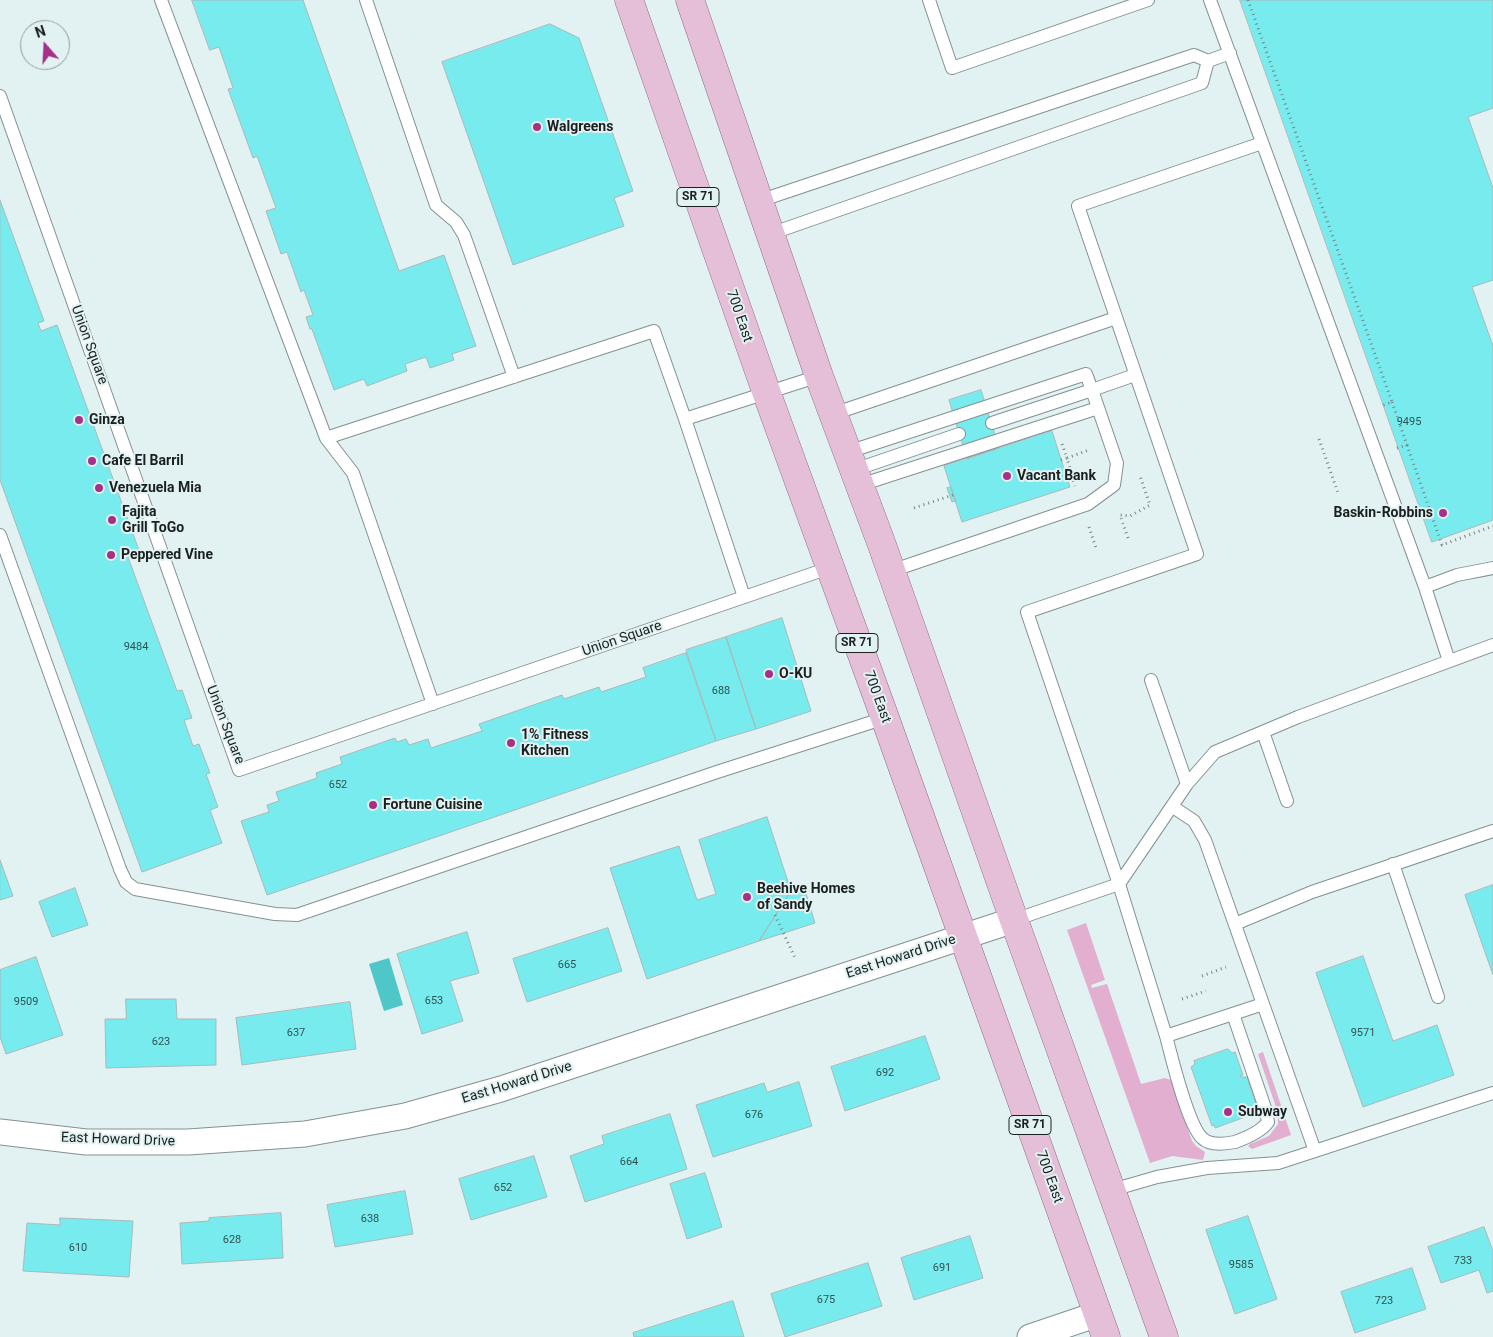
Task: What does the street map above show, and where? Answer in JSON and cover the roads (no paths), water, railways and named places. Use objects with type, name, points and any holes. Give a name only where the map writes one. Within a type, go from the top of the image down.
[{"type":"main road","name":"700 East","points":[[629,0],[767,394],[1102,1326]]},
{"type":"main road","points":[[690,0],[819,376],[891,571],[1164,1337]]},
{"type":"street","name":"East Howard Drive","points":[[0,1132],[86,1142],[188,1142],[305,1134],[405,1116],[501,1089],[850,965],[962,936],[1014,920]]},
{"type":"street","points":[[1030,1337],[1102,1326]]},
{"type":"lane","points":[[161,0],[326,438],[353,473],[433,704]]},
{"type":"lane","points":[[366,0],[436,205],[456,222],[464,236],[514,377]]},
{"type":"lane","points":[[929,0],[952,68],[1148,0]]},
{"type":"lane","points":[[1210,0],[1425,588],[1449,661]]},
{"type":"lane","points":[[759,201],[1194,55],[1208,61],[1230,53]]},
{"type":"lane","points":[[770,234],[1202,83],[1208,61]]},
{"type":"lane","name":"Union Square","points":[[0,96],[239,770],[830,568]]},
{"type":"lane","points":[[1233,1014],[1268,1122],[1256,1133],[1231,1143],[1216,1144],[1203,1139],[1193,1126],[1120,884],[1027,612],[1197,554],[1078,206],[1262,143]]},
{"type":"lane","points":[[833,414],[1116,318]]},
{"type":"lane","points":[[326,438],[654,331],[744,597]]},
{"type":"lane","points":[[854,469],[1086,374],[1117,463],[1114,485],[1088,504],[891,571]]},
{"type":"lane","points":[[992,423],[1135,375]]},
{"type":"lane","points":[[685,419],[819,376]]},
{"type":"lane","points":[[854,469],[1098,408]]},
{"type":"lane","points":[[854,469],[960,434]]},
{"type":"lane","points":[[0,535],[120,869],[126,882],[135,889],[275,914],[297,915],[708,775],[885,718]]},
{"type":"lane","points":[[1425,588],[1457,575],[1493,568]]},
{"type":"lane","points":[[1014,920],[1120,884],[1187,784],[1216,752],[1298,717],[1493,645]]},
{"type":"lane","points":[[1151,680],[1187,784]]},
{"type":"lane","points":[[1263,732],[1287,801]]},
{"type":"lane","points":[[1173,807],[1194,821],[1205,840],[1314,1151]]},
{"type":"lane","points":[[1235,924],[1312,892],[1493,831]]},
{"type":"lane","points":[[1394,864],[1438,997]]},
{"type":"lane","points":[[1166,1036],[1263,1004]]},
{"type":"lane","points":[[1112,1190],[1207,1168],[1278,1163],[1493,1093]]},
{"type":"lane","points":[[1231,1143],[1236,1165]]},
{"type":"water","points":[[389,958],[403,1005],[384,1011],[369,964]]},
{"type":"place","name":"Walgreens","points":[[537,127]]},
{"type":"place","name":"Ginza","points":[[79,420]]},
{"type":"place","name":"Cafe El Barril","points":[[92,461]]},
{"type":"place","name":"Vacant Bank","points":[[1007,476]]},
{"type":"place","name":"Venezuela Mia","points":[[99,488]]},
{"type":"place","name":"Baskin-Robbins","points":[[1443,513]]},
{"type":"place","name":"Fajita Grill ToGo","points":[[112,520]]},
{"type":"place","name":"Peppered Vine","points":[[111,555]]},
{"type":"place","name":"O-KU","points":[[769,674]]},
{"type":"place","name":"1% Fitness Kitchen","points":[[511,743]]},
{"type":"place","name":"Fortune Cuisine","points":[[373,805]]},
{"type":"place","name":"Beehive Homes of Sandy","points":[[747,897]]},
{"type":"place","name":"Subway","points":[[1228,1112]]}]
